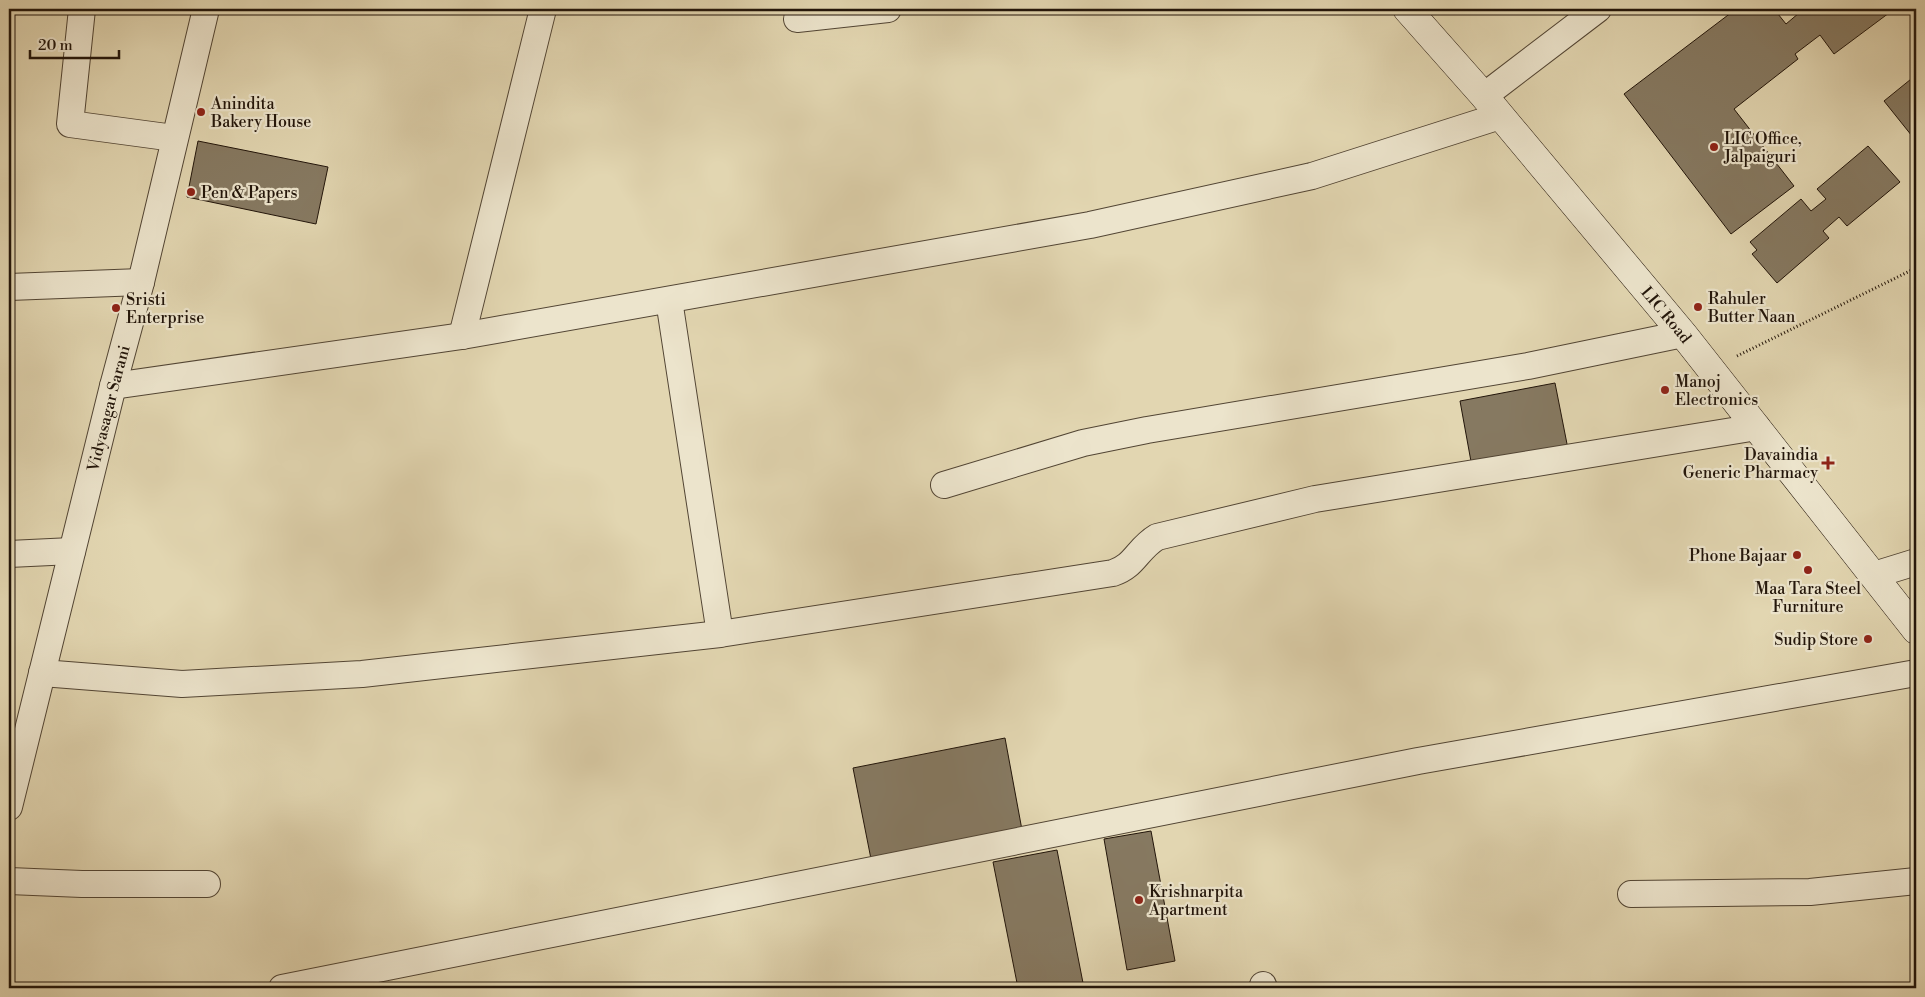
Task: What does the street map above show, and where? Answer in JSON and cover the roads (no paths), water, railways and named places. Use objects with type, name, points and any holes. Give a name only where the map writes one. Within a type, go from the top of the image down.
[{"type":"main road","name":"LIC Road","points":[[1407,9],[1492,106],[1712,369],[1916,630]]},
{"type":"street","points":[[82,9],[70,124],[174,138]]},
{"type":"street","name":"Vidyasagar Sarani","points":[[9,807],[113,386],[141,282],[206,9]]},
{"type":"street","points":[[462,336],[543,9]]},
{"type":"street","points":[[797,19],[888,9]]},
{"type":"street","points":[[113,386],[462,336],[669,300],[1090,225],[1312,176],[1492,106],[1598,9]]},
{"type":"street","points":[[9,287],[141,282]]},
{"type":"street","points":[[669,300],[720,634]]},
{"type":"street","points":[[944,485],[1092,441],[1147,430],[1528,366],[1683,334]]},
{"type":"street","points":[[42,673],[182,684],[362,674],[720,634],[1113,573],[1126,567],[1146,544],[1157,537],[1315,499],[1758,427]]},
{"type":"street","points":[[9,554],[72,551]]},
{"type":"street","points":[[1874,575],[1916,562]]},
{"type":"street","points":[[282,988],[321,984],[1408,763],[1916,673]]},
{"type":"street","points":[[9,881],[82,884],[207,884]]},
{"type":"street","points":[[1632,894],[1810,892],[1916,881]]},
{"type":"place","name":"Anindita Bakery House","points":[[201,112]]},
{"type":"place","name":"LIC Office, Jalpaiguri","points":[[1714,147]]},
{"type":"place","name":"Pen & Papers","points":[[191,192]]},
{"type":"place","name":"Rahuler Butter Naan","points":[[1698,307]]},
{"type":"place","name":"Sristi Enterprise","points":[[116,308]]},
{"type":"place","name":"Manoj Electronics","points":[[1665,390]]},
{"type":"place","name":"Davaindia Generic Pharmacy","points":[[1828,463]]},
{"type":"place","name":"Phone Bajaar","points":[[1797,555]]},
{"type":"place","name":"Maa Tara Steel Furniture","points":[[1808,570]]},
{"type":"place","name":"Sudip Store","points":[[1868,639]]},
{"type":"place","name":"Krishnarpita Apartment","points":[[1139,900]]}]
